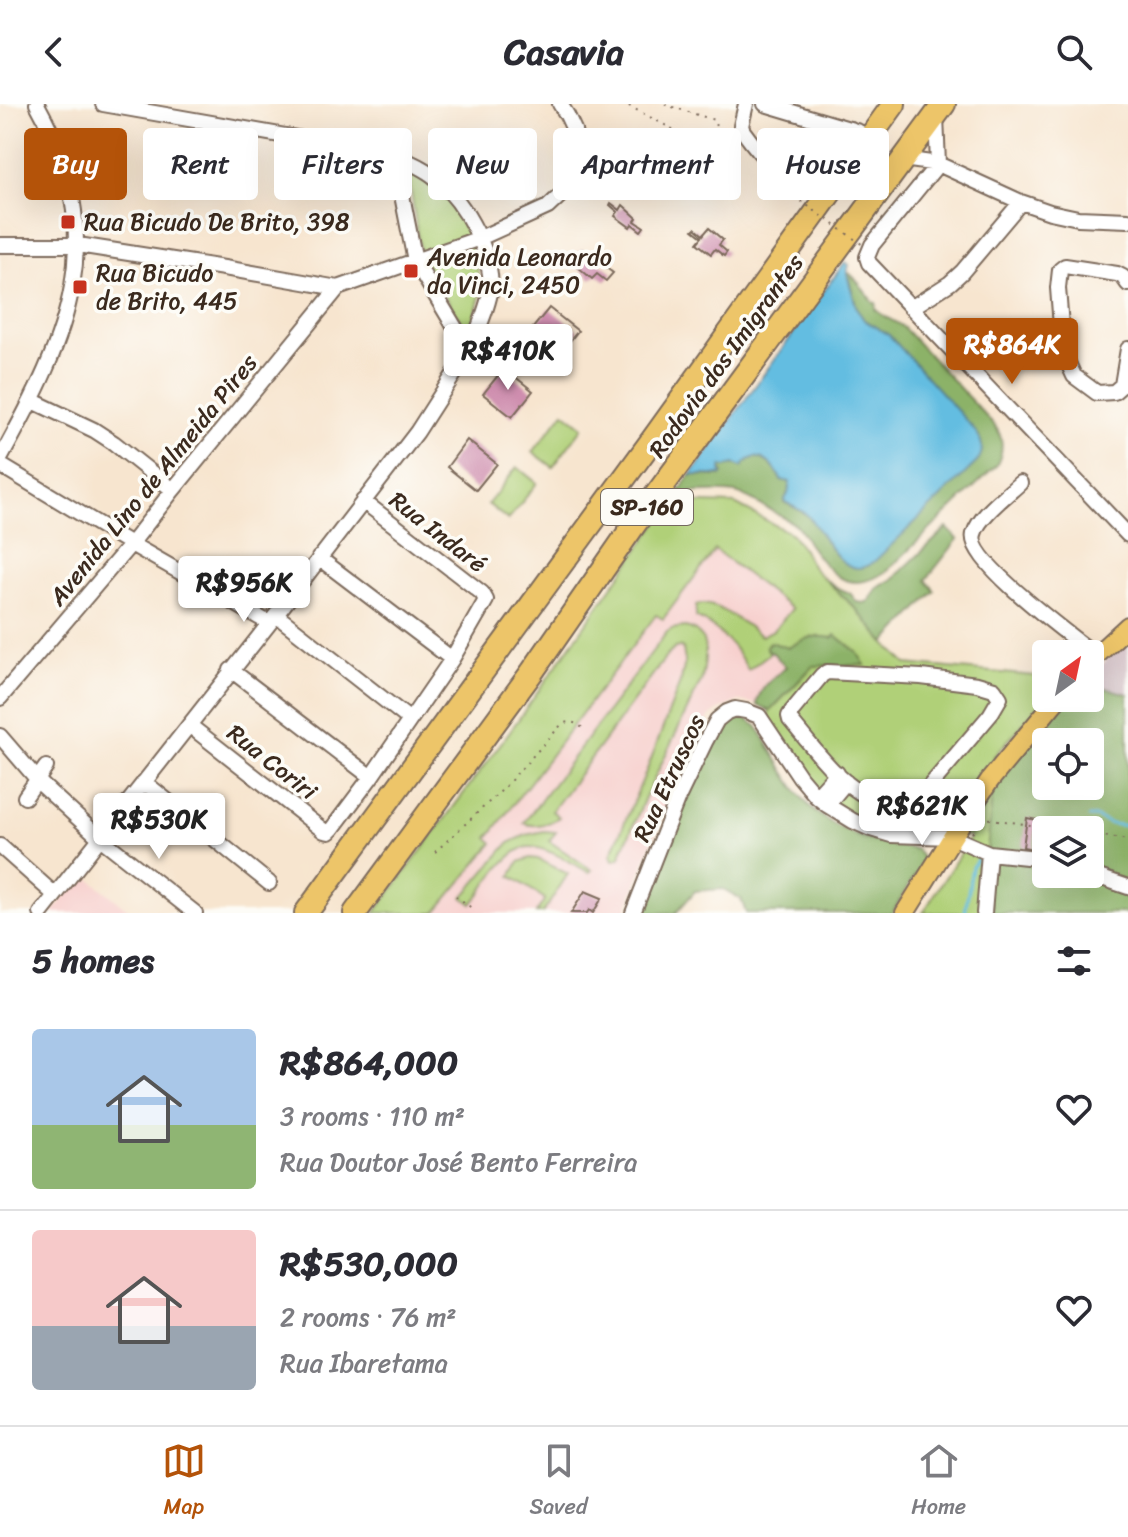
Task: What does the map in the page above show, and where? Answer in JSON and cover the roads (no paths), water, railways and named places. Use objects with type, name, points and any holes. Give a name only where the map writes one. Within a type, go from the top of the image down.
[{"type":"highway","name":"Rodovia dos Imigrantes","points":[[867,128],[894,104]]},
{"type":"highway","name":"Rodovia dos Imigrantes","points":[[355,913],[532,672],[634,525],[940,109]]},
{"type":"highway","name":"Rodovia dos Imigrantes","points":[[303,913],[653,439],[815,200]]},
{"type":"main road","points":[[1104,648],[1128,626]]},
{"type":"main road","points":[[905,913],[973,847],[990,780],[1046,712]]},
{"type":"street","points":[[0,459],[33,401],[65,317],[75,275],[78,245],[67,170],[37,104]]},
{"type":"street","points":[[103,104],[274,134]]},
{"type":"street","points":[[0,245],[78,245],[338,288],[480,238],[548,207],[564,192],[574,169],[574,130],[560,104]]},
{"type":"street","points":[[746,104],[741,126],[757,148]]},
{"type":"street","points":[[765,104],[844,128]]},
{"type":"street","points":[[940,109],[938,164],[872,245],[867,257],[869,263],[1128,535]]},
{"type":"street","points":[[903,159],[938,164],[1050,212],[1078,218],[1128,220]]},
{"type":"street","points":[[41,913],[417,432],[469,351],[490,291],[488,264],[480,238],[453,195],[436,178],[412,164]]},
{"type":"street","points":[[403,200],[415,261],[469,351]]},
{"type":"street","points":[[911,308],[962,272],[1021,202]]},
{"type":"street","points":[[1128,284],[1117,274],[1065,266],[1060,270],[1058,288],[1063,352],[1074,376],[1097,393],[1114,392],[1122,385],[1128,349]]},
{"type":"street","name":"Avenida Lino de Almeida Pires","points":[[0,698],[131,544],[338,288]]},
{"type":"street","points":[[33,401],[94,430],[173,490]]},
{"type":"street","points":[[0,465],[131,544],[273,619],[410,720]]},
{"type":"street","points":[[1020,483],[979,523],[973,538],[974,545],[1021,596],[1072,640]]},
{"type":"street","name":"Rua Indaré","points":[[363,501],[486,598],[452,659]]},
{"type":"street","points":[[231,670],[371,777],[452,659],[319,558]]},
{"type":"street","points":[[825,673],[921,677],[977,684],[998,692],[999,702],[990,715],[914,805],[907,807],[882,803],[868,797],[841,777],[789,718],[825,673]]},
{"type":"street","name":"Rua Etruscos","points":[[633,913],[677,800],[717,720],[735,709],[759,716],[800,777],[821,801],[862,825],[891,835],[1032,856]]},
{"type":"street","name":"Rua Coriri","points":[[189,725],[324,831],[332,829],[371,777]]},
{"type":"street","points":[[0,736],[37,780],[100,838],[195,913]]},
{"type":"street","points":[[25,797],[46,767]]},
{"type":"street","points":[[821,801],[841,777]]},
{"type":"street","points":[[144,782],[269,883]]},
{"type":"street","points":[[0,846],[55,895]]},
{"type":"street","points":[[973,847],[984,913]]},
{"type":"street","points":[[1104,879],[1128,887]]},
{"type":"water","points":[[845,262],[849,265],[848,278],[857,309],[864,320],[889,335],[973,428],[982,449],[977,462],[875,561],[864,567],[853,567],[844,562],[806,514],[784,501],[790,482],[781,480],[774,468],[764,460],[753,458],[742,467],[734,464],[722,466],[722,475],[691,475]]},
{"type":"waterway","points":[[1104,821],[1128,826]]},
{"type":"waterway","points":[[965,913],[972,867],[980,855]]},
{"type":"place","name":"Rua Bicudo De Brito, 398","points":[[68,222]]},
{"type":"place","name":"Avenida Leonardo da Vinci, 2450","points":[[411,271]]},
{"type":"place","name":"Rua Bicudo de Brito, 445","points":[[80,287]]}]
